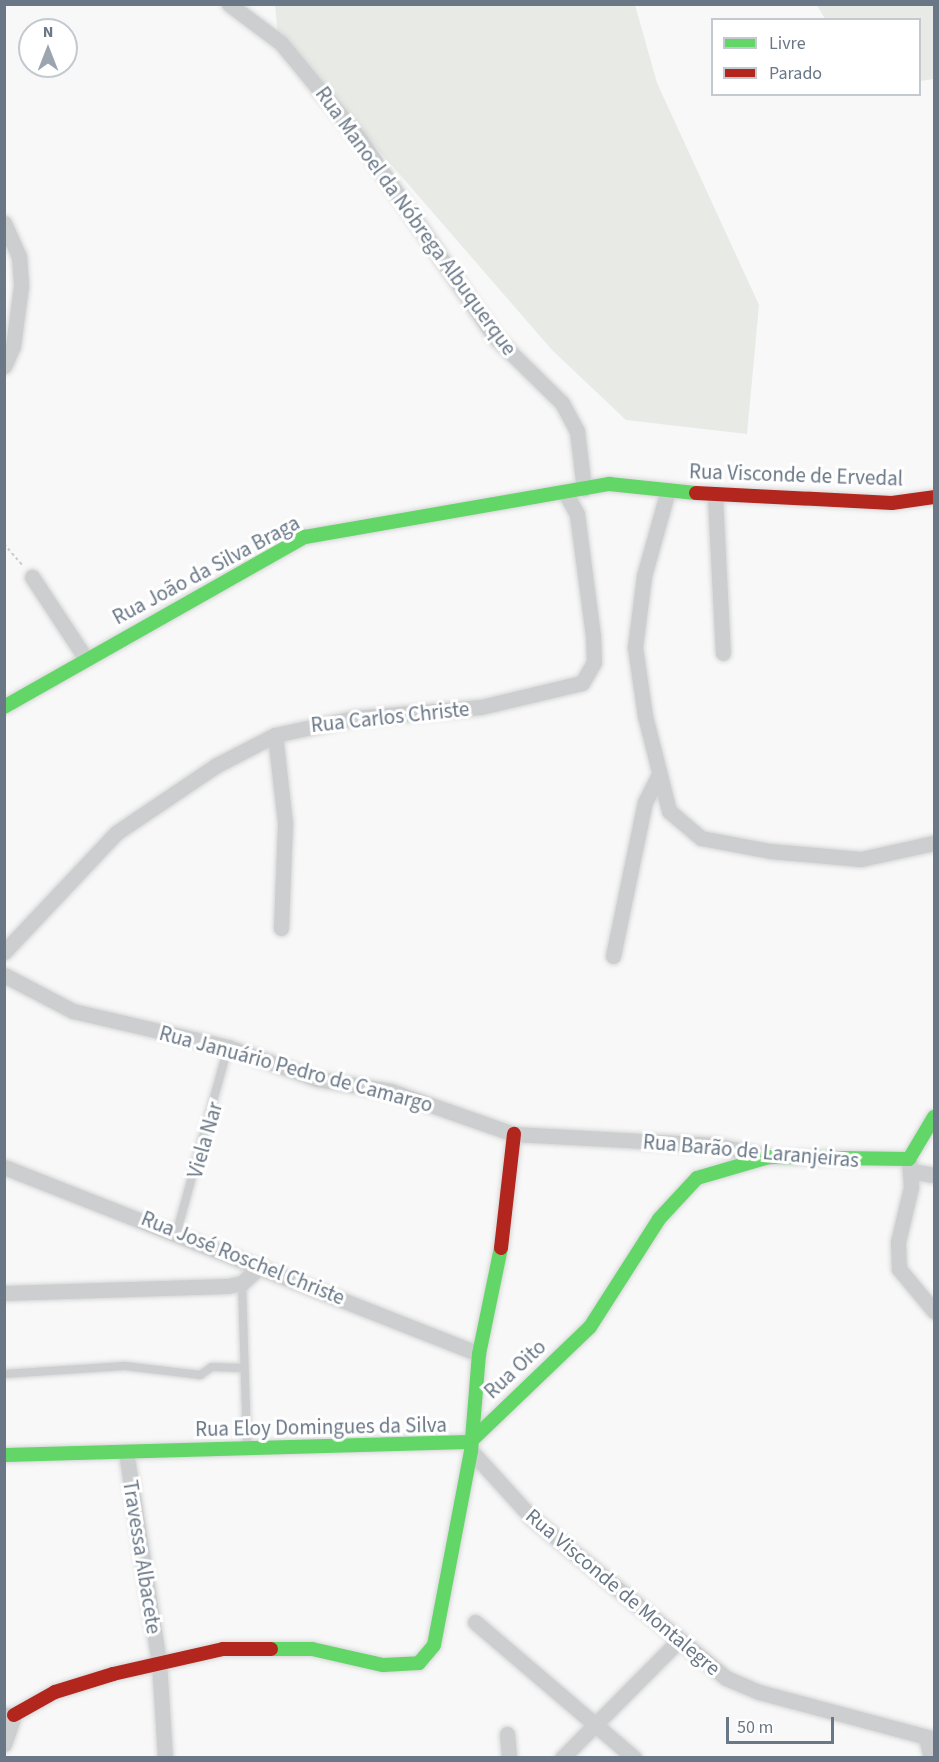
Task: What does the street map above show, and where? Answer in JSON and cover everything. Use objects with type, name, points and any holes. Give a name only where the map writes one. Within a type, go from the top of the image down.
[{"type":"street","name":"Rua Manoel da Nóbrega Albuquerque","points":[[230,4],[281,43],[359,138],[495,337],[562,403],[577,431],[584,489]]},
{"type":"street","points":[[4,223],[19,256],[21,286],[13,346],[4,366]]},
{"type":"street","name":"Rua Visconde de Ervedal","points":[[584,489],[628,484],[715,497],[892,503],[934,496]]},
{"type":"street","name":"Rua João da Silva Braga","points":[[4,707],[305,537],[477,503],[584,489]]},
{"type":"street","points":[[668,490],[635,630],[639,683],[663,798],[678,823],[714,843],[841,859],[934,843]]},
{"type":"street","name":"Rua Carlos Christe","points":[[4,952],[116,833],[217,765],[275,735],[353,718],[481,707],[582,683],[594,662],[592,627],[577,514],[565,492]]},
{"type":"street","points":[[715,497],[723,653]]},
{"type":"street","points":[[33,577],[86,659]]},
{"type":"street","points":[[275,735],[285,823],[281,928]]},
{"type":"street","points":[[613,957],[645,802],[659,774]]},
{"type":"street","name":"Rua Januário Pedro de Camargo","points":[[4,975],[72,1011],[228,1047],[317,1079],[403,1095],[514,1134],[594,1138]]},
{"type":"street","points":[[934,1118],[910,1165],[899,1269],[934,1311]]},
{"type":"street","name":"Rua Eloy Domingues da Silva","points":[[4,1455],[471,1447],[479,1354],[507,1219],[514,1134]]},
{"type":"street","name":"Rua Barão de Laranjeiras","points":[[594,1138],[715,1145],[769,1157],[910,1165],[934,1174]]},
{"type":"street","name":"Rua Oito","points":[[471,1447],[590,1327],[686,1185],[717,1169],[769,1157]]},
{"type":"street","name":"Rua José Roschel Christe","points":[[4,1167],[177,1231],[258,1268],[323,1288],[479,1354]]},
{"type":"street","points":[[4,1293],[242,1283],[258,1268]]},
{"type":"street","points":[[4,1744],[9,1715],[55,1692],[159,1662],[267,1646],[312,1649],[383,1665],[419,1663],[434,1644],[471,1447]]},
{"type":"street","name":"Rua Visconde de Montalegre","points":[[471,1447],[532,1518],[678,1641],[737,1685],[930,1738]]},
{"type":"street","name":"Travessa Albacete","points":[[126,1452],[159,1662],[165,1758]]},
{"type":"street","points":[[475,1622],[634,1758]]},
{"type":"street","points":[[562,1758],[678,1641]]},
{"type":"street","points":[[507,1734],[509,1758]]},
{"type":"street","points":[[930,1738],[931,1758]]},
{"type":"lane","name":"Viela Nar","points":[[177,1231],[228,1047]]},
{"type":"lane","points":[[242,1283],[247,1450]]},
{"type":"lane","points":[[4,1374],[124,1366],[200,1375],[212,1367],[244,1368]]},
{"type":"path","points":[[4,544],[33,577]]},
{"type":"shaded area","points":[[275,5],[635,5],[657,83],[759,305],[747,434],[626,420],[552,350],[278,34]]},
{"type":"shaded area","points":[[817,5],[934,5],[934,79],[921,81],[921,18],[824,18]]},
{"type":"traffic: fast","points":[[4,707],[305,537],[609,484],[696,493]]},
{"type":"traffic: fast","points":[[470,1442],[590,1327],[659,1219],[697,1178],[769,1157],[909,1159],[934,1117]]},
{"type":"traffic: fast","points":[[271,1649],[312,1649],[383,1665],[419,1663],[434,1645],[471,1451],[479,1354],[501,1248]]},
{"type":"traffic: fast","points":[[4,1455],[470,1442]]},
{"type":"traffic: jam","points":[[696,493],[892,503],[934,497]]},
{"type":"traffic: jam","points":[[501,1248],[514,1134]]},
{"type":"traffic: jam","points":[[14,1715],[55,1692],[113,1674],[223,1649],[271,1649]]}]
